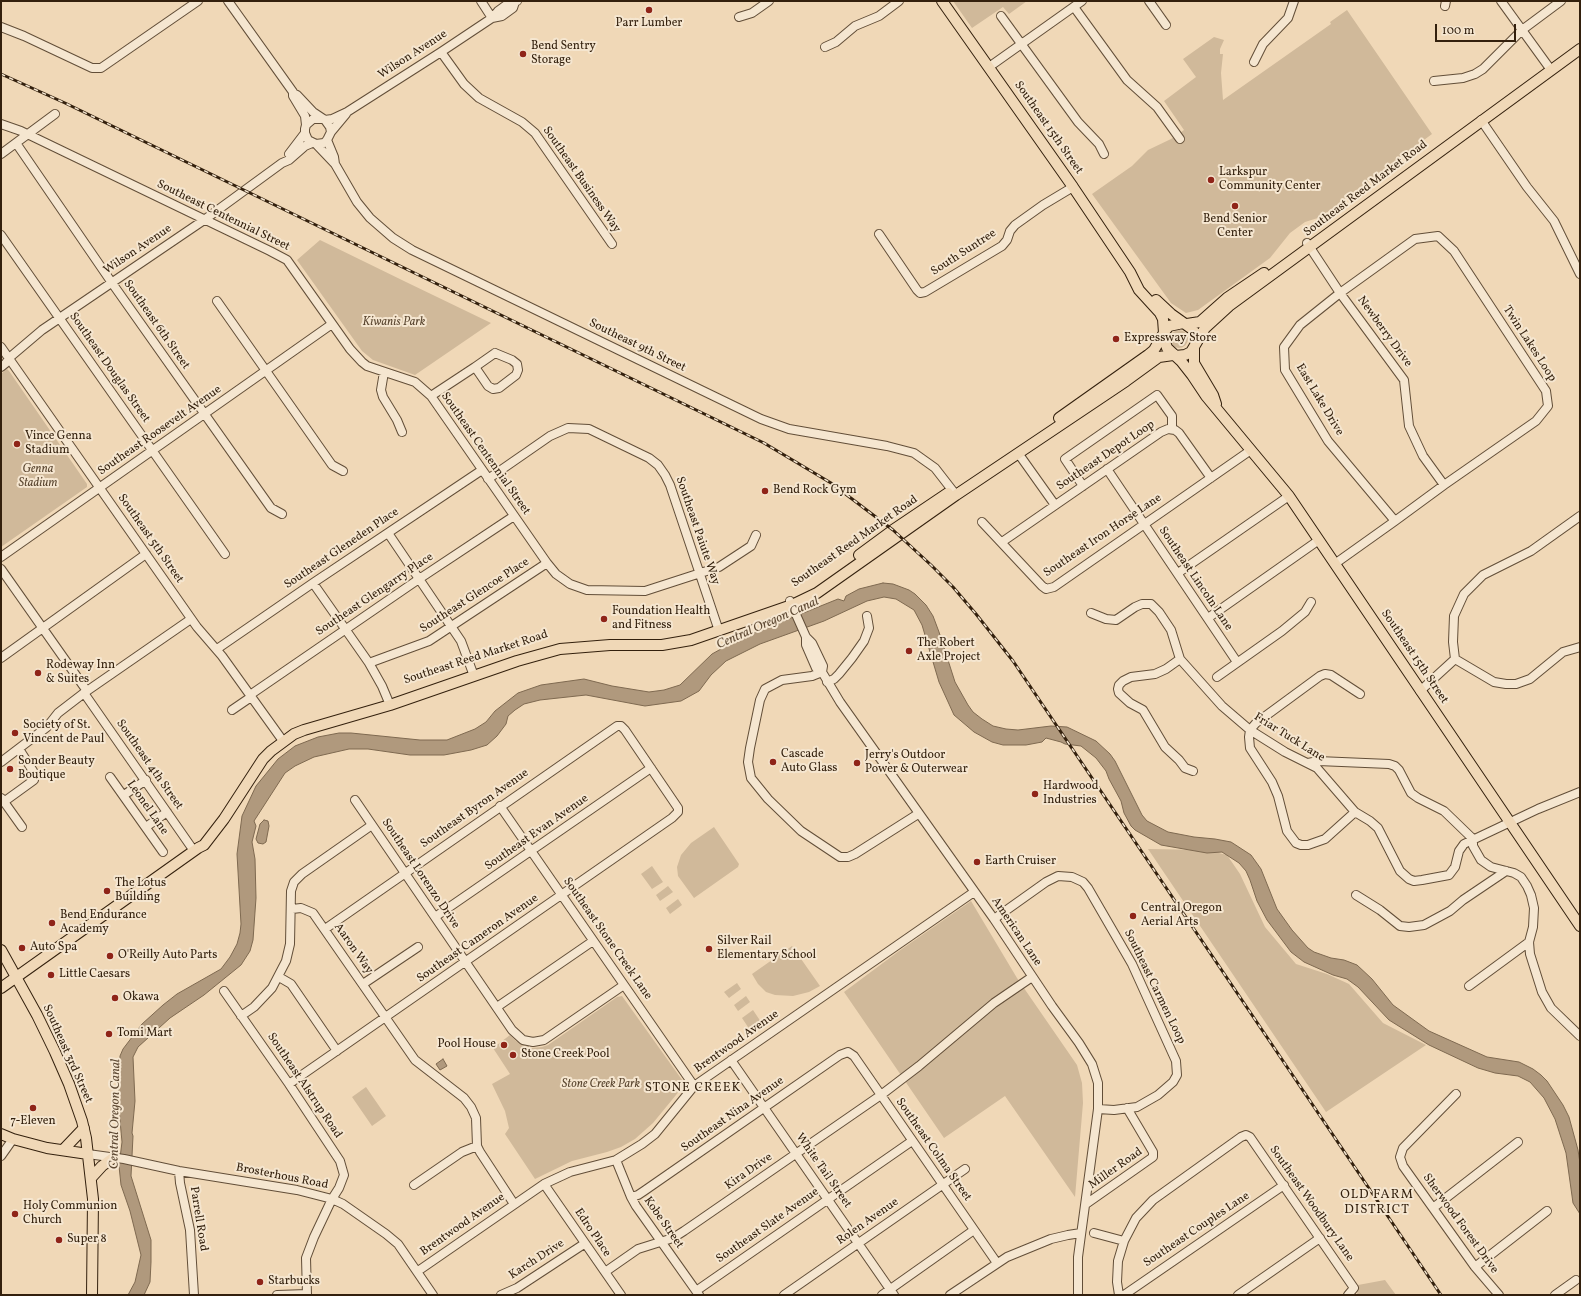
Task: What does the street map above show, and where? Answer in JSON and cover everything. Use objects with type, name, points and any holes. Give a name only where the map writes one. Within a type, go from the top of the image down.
[{"type":"main road","name":"Southeast 15th Street","points":[[942,1],[1073,187],[1130,272],[1139,290],[1163,319],[1165,345],[1192,375],[1217,410],[1289,496],[1336,563],[1420,691],[1580,926]]},
{"type":"main road","name":"Southeast Reed Market Road","points":[[1,988],[196,849],[204,845],[224,819],[264,759],[282,739],[304,730],[473,674],[560,649],[610,644],[662,645],[691,640],[718,629],[793,606],[817,593],[954,493],[1140,361],[1154,350],[1169,326],[1200,322],[1232,294],[1308,245],[1481,120],[1580,41]]},
{"type":"main road","name":"Southeast Reed Market Road","points":[[954,493],[1018,454],[1159,357],[1185,355],[1195,345],[1205,328],[1229,306],[1308,245],[1549,67],[1580,48]]},
{"type":"main road","name":"Southeast 15th Street","points":[[1130,272],[1161,305],[1195,333],[1194,363],[1213,395],[1217,410]]},
{"type":"main road","name":"Southeast 3rd Street","points":[[1,950],[37,1015],[64,1072],[76,1102],[84,1128],[93,1199],[92,1295]]},
{"type":"main road","points":[[63,1150],[84,1128]]},
{"type":"main road","points":[[1,1134],[13,1139],[88,1154]]},
{"type":"main road","points":[[90,1178],[102,1166],[114,1158]]},
{"type":"street","points":[[1,27],[24,36],[92,68],[101,68],[198,1]]},
{"type":"street","points":[[228,1],[293,92],[297,94],[313,112],[328,123],[331,132],[327,140],[320,144],[314,144],[308,140],[305,129],[305,116],[292,96],[293,92]]},
{"type":"street","points":[[481,1],[492,18]]},
{"type":"street","name":"Wilson Avenue","points":[[323,119],[332,119],[347,112],[492,18],[498,10],[509,3],[516,1]]},
{"type":"street","points":[[740,17],[752,13],[769,1]]},
{"type":"street","points":[[989,67],[1082,1]]},
{"type":"street","points":[[1149,1],[1166,25]]},
{"type":"street","points":[[1254,62],[1262,44],[1288,18],[1294,1]]},
{"type":"street","points":[[1501,1],[1549,67]]},
{"type":"street","points":[[1434,81],[1463,78],[1484,69],[1522,30],[1560,1]]},
{"type":"street","points":[[825,47],[836,42],[855,26],[879,16],[893,3]]},
{"type":"street","points":[[1074,7],[1127,80],[1157,107],[1180,139]]},
{"type":"street","points":[[1001,16],[1078,122],[1099,144],[1104,154]]},
{"type":"street","name":"Southeast Business Way","points":[[441,52],[464,84],[479,98],[522,122],[535,133],[612,244]]},
{"type":"street","name":"Wilson Avenue","points":[[331,132],[347,112]]},
{"type":"street","points":[[1,154],[55,114]]},
{"type":"street","points":[[305,129],[312,119],[323,119]]},
{"type":"street","points":[[1481,120],[1527,187],[1554,220],[1580,274]]},
{"type":"street","name":"Southeast Centennial Street","points":[[1,124],[28,135],[287,260],[350,349],[362,362],[384,372],[415,382],[431,396],[547,563],[556,574],[570,584],[587,590],[645,591],[719,567],[751,546],[756,536]]},
{"type":"street","name":"Wilson Avenue","points":[[282,163],[305,129]]},
{"type":"street","name":"Southeast 9th Street","points":[[327,140],[334,157],[335,164]]},
{"type":"street","name":"Southeast 6th Street","points":[[16,144],[271,508],[282,514]]},
{"type":"street","name":"Wilson Avenue","points":[[1,367],[6,363],[5,359],[42,330],[204,220],[282,163],[289,160],[300,150],[314,144]]},
{"type":"street","name":"Southeast 9th Street","points":[[314,144],[335,164],[358,202],[370,218],[393,238],[417,253],[767,422],[789,429],[887,446],[914,453],[935,468],[954,493]]},
{"type":"street","name":"South Suntree","points":[[878,234],[918,290],[920,292],[925,292],[1002,246],[1015,225],[1073,187]]},
{"type":"street","name":"Southeast Douglas Street","points":[[1,235],[225,554]]},
{"type":"street","name":"Twin Lakes Loop","points":[[1336,563],[1536,421],[1548,406],[1546,391],[1454,250],[1438,236],[1415,239],[1340,294]]},
{"type":"street","name":"Newberry Drive","points":[[1308,245],[1340,294],[1404,380],[1409,426],[1423,456],[1444,485]]},
{"type":"street","name":"East Lake Drive","points":[[1340,294],[1300,325],[1284,347],[1285,370],[1328,442],[1395,521]]},
{"type":"street","points":[[217,301],[332,465],[343,471]]},
{"type":"street","name":"Southeast Roosevelt Avenue","points":[[1,557],[332,324]]},
{"type":"street","name":"Southeast 5th Street","points":[[1,347],[5,359],[100,488],[191,619],[217,649],[282,739]]},
{"type":"street","points":[[431,396],[495,353],[512,360],[517,364],[518,370],[516,375],[498,388],[493,389],[488,386],[475,367]]},
{"type":"street","points":[[384,372],[381,390],[383,397],[397,420],[402,432]]},
{"type":"street","points":[[1083,486],[1064,459],[1157,394],[1172,414],[1172,429]]},
{"type":"street","name":"Southeast Paiute Way","points":[[488,479],[558,432],[568,428],[588,429],[649,458],[658,465],[670,485],[718,629]]},
{"type":"street","name":"Southeast Depot Loop","points":[[1002,542],[1106,469],[1161,432],[1168,429],[1172,429],[1179,433],[1211,478]]},
{"type":"street","name":"Southeast Iron Horse Lane","points":[[982,522],[1042,586],[1046,589],[1054,587],[1251,450]]},
{"type":"street","points":[[1018,454],[1055,505]]},
{"type":"street","name":"Southeast Lincoln Lane","points":[[1106,469],[1237,662]]},
{"type":"street","name":"Southeast Gleneden Place","points":[[217,649],[482,470]]},
{"type":"street","points":[[1178,573],[1289,496]]},
{"type":"street","name":"Southeast Glengarry Place","points":[[232,710],[345,629],[514,516]]},
{"type":"street","points":[[1455,659],[1453,642],[1454,616],[1464,594],[1483,575],[1531,551],[1580,516]]},
{"type":"street","points":[[388,533],[464,647],[473,674]]},
{"type":"street","points":[[1208,618],[1319,540]]},
{"type":"street","points":[[1,658],[146,554]]},
{"type":"street","name":"Southeast Glencoe Place","points":[[369,663],[429,641],[547,563]]},
{"type":"street","name":"Southeast 4th Street","points":[[1,569],[168,812],[196,849]]},
{"type":"street","points":[[314,583],[369,663],[389,703]]},
{"type":"street","points":[[1217,677],[1282,631],[1305,612],[1311,602]]},
{"type":"street","name":"Friar Tuck Lane","points":[[1091,612],[1106,619],[1116,620],[1135,607],[1142,604],[1151,604],[1159,612],[1171,630],[1180,659],[1222,706],[1250,730],[1285,752],[1317,768],[1355,812],[1378,828],[1400,871],[1409,879],[1414,881],[1449,875],[1455,866],[1458,851],[1464,844],[1538,809],[1580,792]]},
{"type":"street","name":"American Lane","points":[[793,606],[806,637],[812,643],[823,666],[822,672],[840,702],[918,814],[994,919],[1092,1064],[1098,1083],[1098,1109],[1081,1234]]},
{"type":"street","points":[[827,682],[834,679],[839,674],[864,641],[869,628],[867,616]]},
{"type":"street","points":[[1,762],[47,727],[58,713],[191,619]]},
{"type":"street","points":[[1455,659],[1494,682],[1516,684],[1530,679],[1563,652],[1580,647]]},
{"type":"street","points":[[1180,659],[1166,669],[1155,674],[1130,678],[1123,681],[1119,685],[1118,689],[1119,693],[1130,703],[1143,710],[1165,747],[1174,754],[1185,768],[1193,771]]},
{"type":"street","points":[[1420,691],[1455,659]]},
{"type":"street","points":[[822,672],[812,676],[782,680],[765,689],[760,700],[750,748],[748,762],[751,778],[768,799],[801,831],[840,857],[848,857],[855,854],[918,814]]},
{"type":"street","points":[[1355,812],[1324,839],[1308,845],[1296,843],[1287,831],[1278,796],[1272,782],[1250,748],[1249,737],[1250,730],[1256,724],[1320,676],[1326,674],[1331,675],[1360,694]]},
{"type":"street","name":"Southeast Byron Avenue","points":[[325,929],[613,727],[621,726],[651,768]]},
{"type":"street","points":[[1,798],[5,801],[34,780],[33,770],[19,749]]},
{"type":"street","points":[[1308,763],[1389,764],[1395,766],[1399,770],[1411,793],[1444,811],[1473,839],[1473,846],[1481,860],[1491,867],[1514,873],[1520,877],[1531,895],[1534,908],[1533,927],[1529,942],[1530,954],[1546,1001],[1551,1008],[1580,1036]]},
{"type":"street","name":"Southeast Cameron Avenue","points":[[289,1084],[672,818],[678,812],[676,804],[651,768]]},
{"type":"street","name":"Southeast Evan Avenue","points":[[435,917],[651,768]]},
{"type":"street","name":"Leonel Lane","points":[[110,777],[163,852]]},
{"type":"street","points":[[124,795],[146,780]]},
{"type":"street","points":[[1,798],[22,827]]},
{"type":"street","name":"Southeast Lorenzo Drive","points":[[355,800],[512,1030],[523,1040],[533,1042],[544,1040],[624,985]]},
{"type":"street","name":"Southeast Stone Creek Lane","points":[[500,806],[694,1086]]},
{"type":"street","points":[[146,827],[168,812]]},
{"type":"street","points":[[241,1016],[254,1007],[263,998],[279,977],[286,961],[290,944],[292,909],[291,891],[294,882],[302,874],[372,825]]},
{"type":"street","points":[[1356,896],[1380,910],[1400,926],[1409,928],[1424,925],[1450,911],[1463,900],[1506,871]]},
{"type":"street","name":"Southeast Carmen Loop","points":[[994,919],[1046,882],[1058,876],[1072,877],[1083,882],[1088,888],[1132,964],[1176,1061],[1178,1067],[1177,1075],[1173,1082],[1158,1095],[1137,1106],[1127,1108],[1098,1109]]},
{"type":"street","name":"Brentwood Avenue","points":[[418,1271],[544,1184],[570,1172],[616,1160],[642,1144],[655,1134],[694,1086],[974,892]]},
{"type":"street","name":"Aaron Way","points":[[292,909],[301,908],[313,913],[415,1060],[464,1098],[471,1107],[476,1118],[478,1146]]},
{"type":"street","points":[[496,1007],[593,941]]},
{"type":"street","points":[[1470,986],[1529,942]]},
{"type":"street","points":[[363,984],[418,947]]},
{"type":"street","name":"Kira Drive","points":[[605,1272],[638,1249],[674,1238],[881,1095],[902,1080],[994,1003],[1032,976]]},
{"type":"street","points":[[279,977],[291,984],[337,1051]]},
{"type":"street","name":"Southeast Alstrup Road","points":[[224,991],[289,1084],[340,1161],[344,1175],[308,1251],[306,1264],[307,1294]]},
{"type":"street","name":"Southeast Colma Street","points":[[848,1052],[854,1056],[997,1263]]},
{"type":"street","name":"Southeast Nina Avenue","points":[[631,1197],[638,1196],[764,1107],[840,1055],[848,1052]]},
{"type":"street","name":"White Tail Street","points":[[731,1060],[892,1292]]},
{"type":"street","name":"Sherwood Forest Drive","points":[[1456,1094],[1403,1148],[1400,1157],[1402,1166],[1475,1267],[1499,1295]]},
{"type":"street","name":"Miller Road","points":[[1086,1204],[1153,1157],[1153,1152],[1127,1108]]},
{"type":"street","name":"Southeast Woodbury Lane","points":[[1124,1241],[1136,1218],[1153,1200],[1241,1137],[1246,1136],[1250,1137],[1354,1288],[1348,1295]]},
{"type":"street","points":[[1,1156],[13,1139]]},
{"type":"street","name":"Southeast Slate Avenue","points":[[698,1293],[828,1199],[912,1141]]},
{"type":"street","points":[[1433,1208],[1518,1142]]},
{"type":"street","points":[[414,1185],[462,1152],[478,1146],[480,1152],[514,1204]]},
{"type":"street","name":"Brosterhous Road","points":[[88,1154],[179,1171],[297,1190],[332,1199],[343,1204],[398,1244],[418,1271],[433,1295]]},
{"type":"street","name":"Kobe Street","points":[[616,1160],[631,1197],[698,1293]]},
{"type":"street","name":"Rolen Avenue","points":[[784,1295],[965,1170]]},
{"type":"street","name":"Parrell Road","points":[[179,1171],[180,1183],[190,1230],[194,1295]]},
{"type":"street","name":"Edro Place","points":[[544,1184],[584,1244],[621,1295]]},
{"type":"street","name":"Southeast Couples Lane","points":[[1124,1295],[1284,1185]]},
{"type":"street","points":[[1475,1267],[1547,1210]]},
{"type":"street","points":[[882,1295],[892,1292],[974,1230]]},
{"type":"street","points":[[1094,1233],[1124,1241],[1118,1261],[1117,1282],[1119,1295]]},
{"type":"street","points":[[950,1295],[1007,1257],[1036,1245],[1068,1235],[1081,1234],[1077,1280],[1078,1295]]},
{"type":"street","points":[[1238,1295],[1320,1238]]},
{"type":"street","name":"Karch Drive","points":[[502,1295],[517,1288],[584,1244]]},
{"type":"street","points":[[1555,1295],[1576,1280]]},
{"type":"street","points":[[277,1295],[307,1294]]},
{"type":"green space","points":[[953,1],[1027,1],[1009,14],[1003,7],[972,28]]},
{"type":"green space","points":[[1347,10],[1432,134],[1321,217],[1305,222],[1290,233],[1270,258],[1198,310],[1186,313],[1171,303],[1092,194],[1132,166],[1148,150],[1171,139],[1184,130],[1164,101],[1196,77],[1183,59],[1214,37],[1224,40],[1220,49],[1220,54],[1223,54],[1221,73],[1223,100],[1331,24],[1330,22]]},
{"type":"green space","name":"Kiwanis Park","points":[[320,240],[491,323],[415,375],[373,360],[362,351],[297,260]]},
{"type":"green space","points":[[1179,330],[1185,333],[1188,339],[1185,345],[1179,348],[1173,345],[1170,339],[1173,333]]},
{"type":"green space","name":"Genna Stadium","points":[[7,369],[87,484],[87,487],[1,547],[1,374]]},
{"type":"green space","points":[[714,827],[739,864],[738,867],[694,898],[678,876],[677,867],[681,855],[691,843]]},
{"type":"green space","points":[[1148,849],[1207,850],[1227,855],[1240,874],[1265,927],[1296,964],[1327,974],[1349,984],[1383,1023],[1426,1045],[1326,1112]]},
{"type":"green space","points":[[652,866],[663,882],[652,889],[641,874]]},
{"type":"green space","points":[[668,886],[673,892],[660,901],[656,895]]},
{"type":"green space","points":[[678,899],[682,905],[670,914],[666,908]]},
{"type":"green space","points":[[971,901],[1017,978],[1077,1065],[1082,1083],[1083,1103],[1075,1197],[1005,1096],[944,1138],[844,992],[899,951]]},
{"type":"green space","points":[[792,946],[820,986],[809,992],[793,996],[775,995],[766,992],[758,984],[752,974]]},
{"type":"green space","points":[[737,983],[741,989],[729,998],[724,992]]},
{"type":"green space","name":"Stone Creek Park","points":[[622,996],[685,1084],[653,1123],[635,1139],[621,1147],[607,1152],[572,1161],[535,1179],[505,1134],[509,1128],[505,1111],[492,1084],[510,1074],[493,1048],[510,1035],[516,1041],[531,1048],[548,1045],[617,997]]},
{"type":"green space","points":[[746,996],[750,1002],[738,1011],[734,1005]]},
{"type":"green space","points":[[753,1010],[763,1025],[752,1033],[742,1018]]},
{"type":"green space","points":[[366,1087],[386,1116],[372,1126],[352,1097]]},
{"type":"green space","points":[[1385,1280],[1396,1295],[1357,1295],[1358,1285]]},
{"type":"shaded area","points":[[883,583],[893,584],[909,590],[926,605],[933,616],[955,682],[973,712],[982,719],[993,726],[1006,729],[1018,730],[1051,726],[1067,727],[1096,741],[1115,761],[1142,815],[1147,821],[1168,832],[1231,842],[1251,855],[1261,869],[1277,909],[1292,930],[1308,948],[1314,952],[1331,958],[1344,960],[1357,965],[1372,979],[1393,1005],[1429,1031],[1487,1057],[1519,1062],[1541,1075],[1547,1081],[1563,1105],[1569,1117],[1580,1163],[1580,1214],[1573,1203],[1566,1153],[1555,1119],[1544,1098],[1530,1082],[1518,1076],[1495,1073],[1478,1068],[1429,1045],[1389,1020],[1358,987],[1347,979],[1333,975],[1304,962],[1291,952],[1267,920],[1257,901],[1246,871],[1239,863],[1222,852],[1207,853],[1161,845],[1135,830],[1124,813],[1121,801],[1106,771],[1096,758],[1081,746],[1065,744],[1046,738],[1042,742],[1026,745],[1003,745],[992,742],[974,732],[954,715],[939,682],[922,625],[914,610],[896,599],[884,597],[867,601],[824,621],[760,644],[726,661],[711,675],[699,691],[681,701],[645,706],[586,695],[540,700],[524,704],[515,710],[508,716],[506,724],[497,736],[487,745],[471,750],[444,755],[410,755],[368,749],[349,749],[314,757],[295,766],[285,773],[254,821],[256,826],[252,842],[255,859],[256,898],[253,940],[250,951],[241,965],[204,995],[170,1018],[138,1047],[133,1057],[135,1101],[132,1133],[131,1176],[151,1240],[151,1262],[150,1282],[144,1295],[128,1295],[135,1282],[141,1255],[130,1211],[121,1185],[119,1166],[122,1142],[118,1099],[120,1056],[123,1049],[142,1024],[177,994],[221,969],[237,944],[241,924],[237,854],[242,816],[256,786],[278,759],[295,746],[318,737],[339,733],[420,740],[447,740],[475,729],[486,722],[495,711],[518,693],[541,685],[584,679],[612,686],[649,692],[664,690],[680,685],[712,654],[739,639],[838,599],[844,601],[846,596],[859,589]]},
{"type":"shaded area","points":[[264,820],[268,821],[269,826],[266,842],[263,844],[258,843],[256,839],[260,824]]},
{"type":"shaded area","points":[[443,1059],[447,1066],[440,1070],[436,1064]]},
{"type":"railway","points":[[1,74],[65,103],[764,443],[831,483],[893,530],[953,587],[1013,661],[1441,1295]]},
{"type":"place","name":"Parr Lumber","points":[[649,10]]},
{"type":"place","name":"Bend Sentry Storage","points":[[523,54]]},
{"type":"place","name":"Larkspur Community Center","points":[[1211,180]]},
{"type":"place","name":"Bend Senior Center","points":[[1235,206]]},
{"type":"place","name":"Expressway Store","points":[[1116,339]]},
{"type":"place","name":"Vince Genna Stadium","points":[[17,444]]},
{"type":"place","name":"Bend Rock Gym","points":[[765,491]]},
{"type":"place","name":"Foundation Health and Fitness","points":[[604,619]]},
{"type":"place","name":"The Robert Axle Project","points":[[909,651]]},
{"type":"place","name":"Rodeway Inn & Suites","points":[[38,673]]},
{"type":"place","name":"Society of St. Vincent de Paul","points":[[15,733]]},
{"type":"place","name":"Cascade Auto Glass","points":[[773,762]]},
{"type":"place","name":"Jerry's Outdoor Power & Outerwear","points":[[857,763]]},
{"type":"place","name":"Sonder Beauty Boutique","points":[[10,769]]},
{"type":"place","name":"Hardwood Industries","points":[[1035,794]]},
{"type":"place","name":"Earth Cruiser","points":[[977,862]]},
{"type":"place","name":"The Lotus Building","points":[[107,891]]},
{"type":"place","name":"Central Oregon Aerial Arts","points":[[1133,916]]},
{"type":"place","name":"Bend Endurance Academy","points":[[52,923]]},
{"type":"place","name":"Auto Spa","points":[[22,948]]},
{"type":"place","name":"Silver Rail Elementary School","points":[[709,949]]},
{"type":"place","name":"O'Reilly Auto Parts","points":[[110,956]]},
{"type":"place","name":"Little Caesars","points":[[51,975]]},
{"type":"place","name":"Okawa","points":[[115,998]]},
{"type":"place","name":"Tomi Mart","points":[[109,1034]]},
{"type":"place","name":"Pool House","points":[[504,1045]]},
{"type":"place","name":"Stone Creek Pool","points":[[513,1055]]},
{"type":"place","name":"7-Eleven","points":[[33,1108]]},
{"type":"place","name":"Holy Communion Church","points":[[15,1214]]},
{"type":"place","name":"Super 8","points":[[59,1240]]},
{"type":"place","name":"Starbucks","points":[[260,1282]]},
{"type":"district","name":"STONE CREEK","points":[[693,1089]]},
{"type":"district","name":"OLD FARM DISTRICT","points":[[1377,1204]]},
{"type":"water label","name":"Central Oregon Canal","points":[[768,624]]},
{"type":"water label","name":"Central Oregon Canal","points":[[116,1114]]}]
